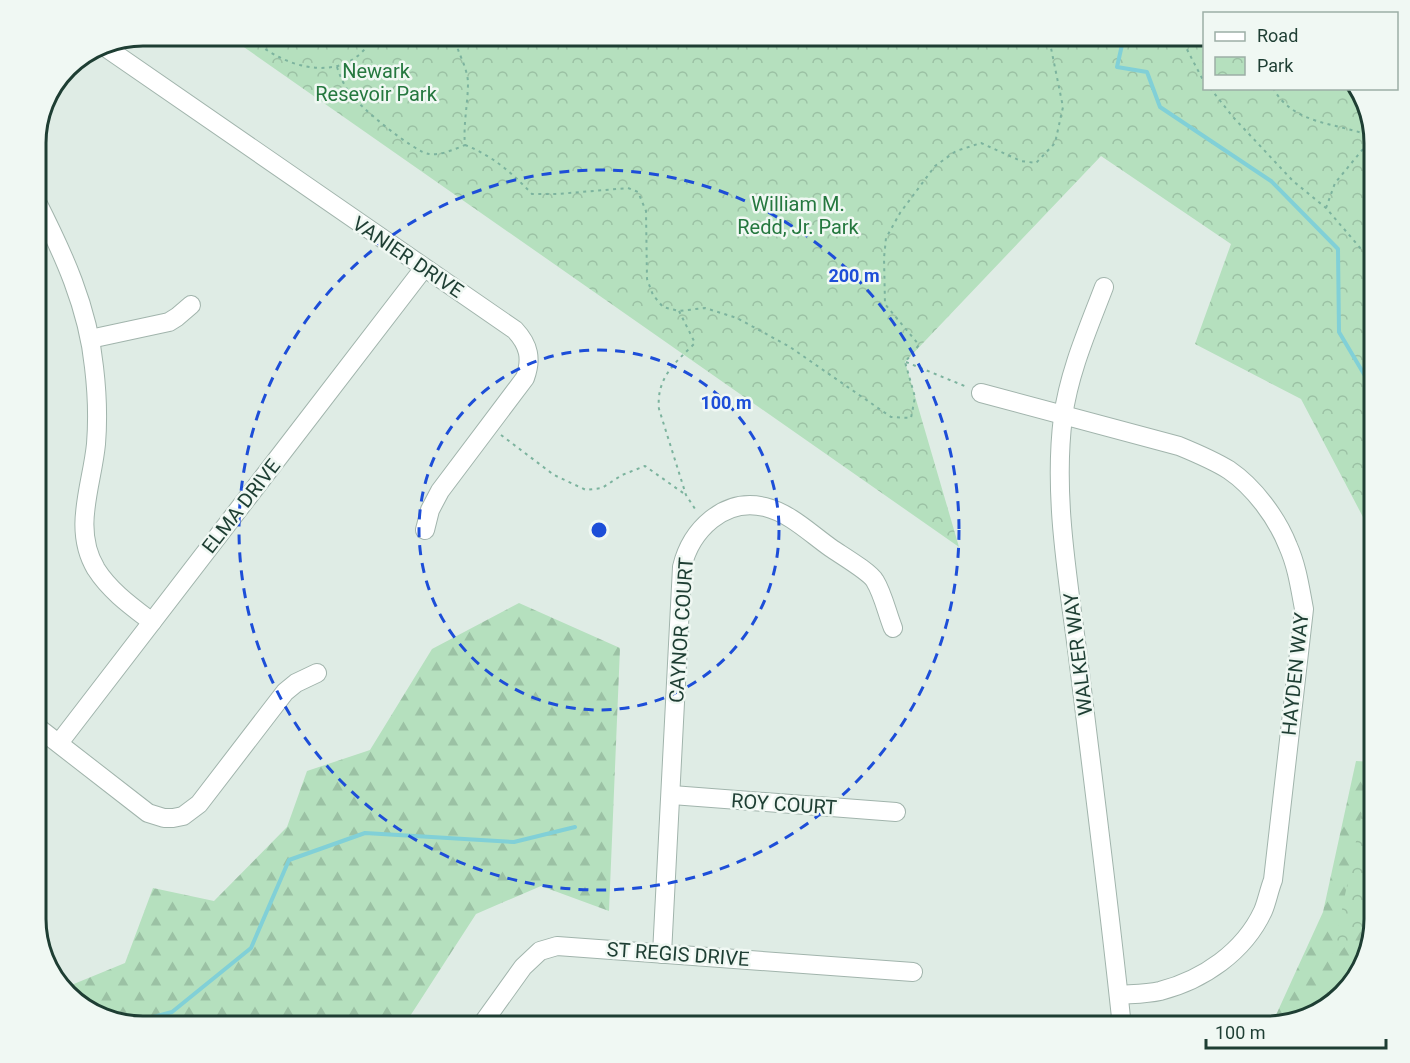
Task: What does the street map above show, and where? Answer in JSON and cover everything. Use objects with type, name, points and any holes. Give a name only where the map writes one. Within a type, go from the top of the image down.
[{"type":"street","name":"VANIER DRIVE","points":[[112,52],[515,330],[527,347],[529,357],[525,378],[440,491],[425,530]]},
{"type":"street","points":[[47,222],[63,254],[81,302],[90,339],[96,391],[96,434],[83,527],[85,540],[95,567],[106,582],[152,622]]},
{"type":"street","name":"ELMA DRIVE","points":[[59,743],[424,268]]},
{"type":"street","name":"WALKER WAY","points":[[1104,287],[1077,360],[1063,414],[1059,470],[1065,550],[1121,1016]]},
{"type":"street","points":[[90,339],[159,325],[177,317],[191,305]]},
{"type":"street","name":"HAYDEN WAY","points":[[981,393],[1179,446],[1205,457],[1231,472],[1256,495],[1271,515],[1288,545],[1298,575],[1304,609],[1273,880],[1263,910],[1250,933],[1234,952],[1212,968],[1185,983],[1158,992],[1119,994]]},
{"type":"street","name":"CAYNOR COURT","points":[[662,954],[682,567],[686,550],[693,538],[705,524],[721,512],[743,506],[765,507],[787,516],[874,579],[893,628]]},
{"type":"street","points":[[47,734],[148,813],[164,818],[183,816],[199,804],[285,692],[296,683],[317,673]]},
{"type":"street","name":"ROY COURT","points":[[672,795],[896,812]]},
{"type":"street","name":"ST REGIS DRIVE","points":[[488,1016],[523,967],[540,951],[557,946],[913,972]]},
{"type":"path","points":[[262,46],[291,62],[324,69],[337,68],[350,63],[367,46]]},
{"type":"path","points":[[457,46],[468,82],[463,128],[465,145]]},
{"type":"path","points":[[905,362],[919,345],[885,304],[886,238],[900,213],[935,166],[956,150],[981,142],[1021,161],[1036,164],[1055,143],[1063,107],[1050,46]]},
{"type":"path","points":[[1185,46],[1203,80]]},
{"type":"path","points":[[337,68],[350,94],[373,117],[429,154],[465,145],[494,158],[532,194],[628,188],[638,192],[646,211],[647,279],[653,295],[663,307],[679,311],[705,308],[736,318],[790,347],[891,417],[911,418],[915,397],[905,362]]},
{"type":"path","points":[[1212,90],[1233,117],[1293,181],[1326,208],[1364,252]]},
{"type":"path","points":[[1274,90],[1286,105],[1311,120],[1363,134]]},
{"type":"path","points":[[1326,208],[1335,183],[1364,148]]},
{"type":"path","points":[[679,311],[695,343],[663,380],[658,395],[659,409],[686,495],[705,524]]},
{"type":"path","points":[[905,362],[981,393]]},
{"type":"path","points":[[490,426],[554,475],[586,490],[602,488],[622,475],[645,466],[686,495]]},
{"type":"green space","name":"William M. Redd, Jr. Park","points":[[242,46],[1203,46],[1203,90],[1347,90],[1360,118],[1364,144],[1364,519],[1301,399],[1195,344],[1231,244],[1101,156],[905,362],[959,547]]},
{"type":"green space","points":[[519,603],[620,648],[609,911],[541,886],[476,914],[410,1016],[131,1016],[101,1006],[84,996],[73,985],[125,963],[153,888],[214,901],[287,827],[307,771],[370,750],[432,649]]},
{"type":"green space","points":[[1356,761],[1364,761],[1364,920],[1358,951],[1351,968],[1343,979],[1320,1000],[1292,1013],[1276,1016],[1323,912]]},
{"type":"green space","points":[[1364,803],[1364,924],[1331,963]]},
{"type":"waterway","points":[[1122,46],[1117,67],[1147,72],[1160,107],[1271,181],[1338,249],[1339,332],[1364,374]]},
{"type":"waterway","points":[[157,1016],[172,1012],[251,948],[289,860],[365,833],[514,842],[575,827]]},
{"type":"park label","name":"Newark Resevoir Park","points":[[376,82]]}]
